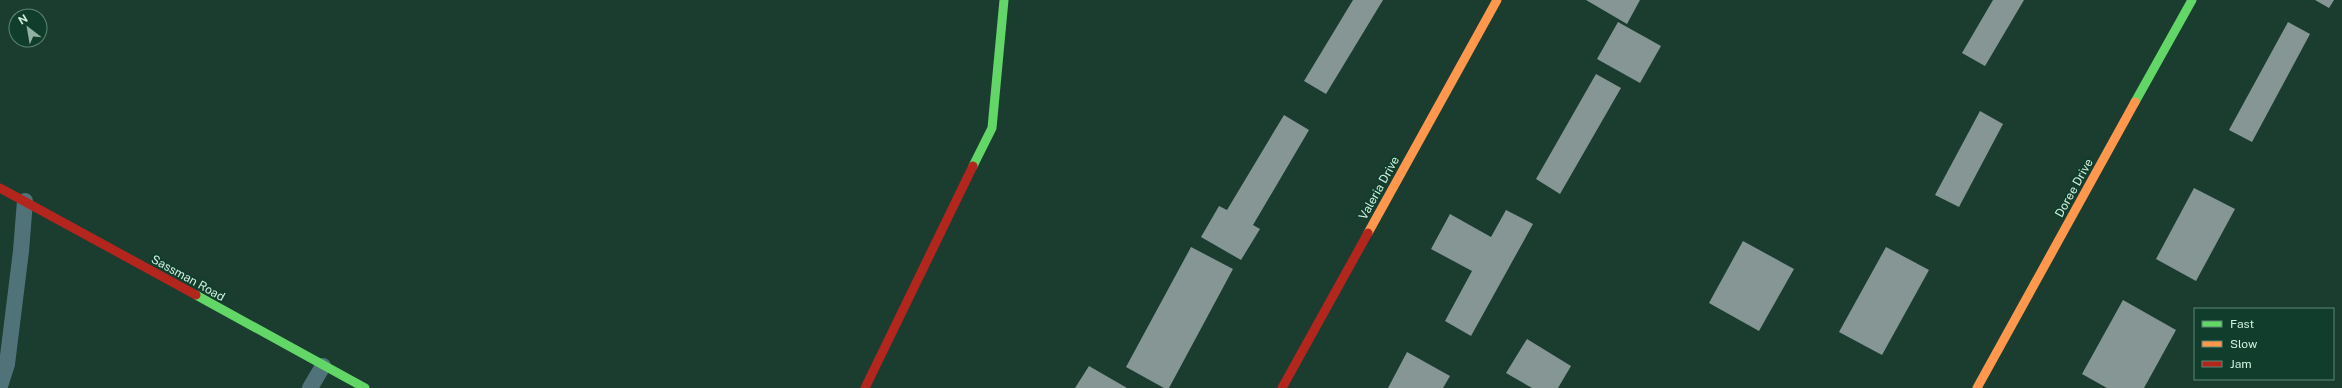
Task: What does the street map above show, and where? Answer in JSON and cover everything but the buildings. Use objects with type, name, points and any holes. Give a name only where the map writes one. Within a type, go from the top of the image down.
[{"type":"street","points":[[865,388],[992,128],[1004,0]]},
{"type":"street","name":"Valeria Drive","points":[[1282,388],[1496,0]]},
{"type":"street","name":"Doree Drive","points":[[1977,388],[2192,0]]},
{"type":"street","name":"Sassman Road","points":[[0,188],[365,388]]},
{"type":"lane","points":[[0,386],[7,364],[21,251],[25,201]]},
{"type":"lane","points":[[310,388],[323,366]]},
{"type":"traffic: fast","points":[[973,166],[992,128],[1004,0]]},
{"type":"traffic: fast","points":[[2135,102],[2192,0]]},
{"type":"traffic: fast","points":[[196,295],[365,388]]},
{"type":"traffic: slow","points":[[1368,233],[1497,0]]},
{"type":"traffic: slow","points":[[1977,388],[2135,102]]},
{"type":"traffic: jam","points":[[865,388],[973,166]]},
{"type":"traffic: jam","points":[[0,188],[196,295]]},
{"type":"traffic: jam","points":[[1282,388],[1368,233]]}]
